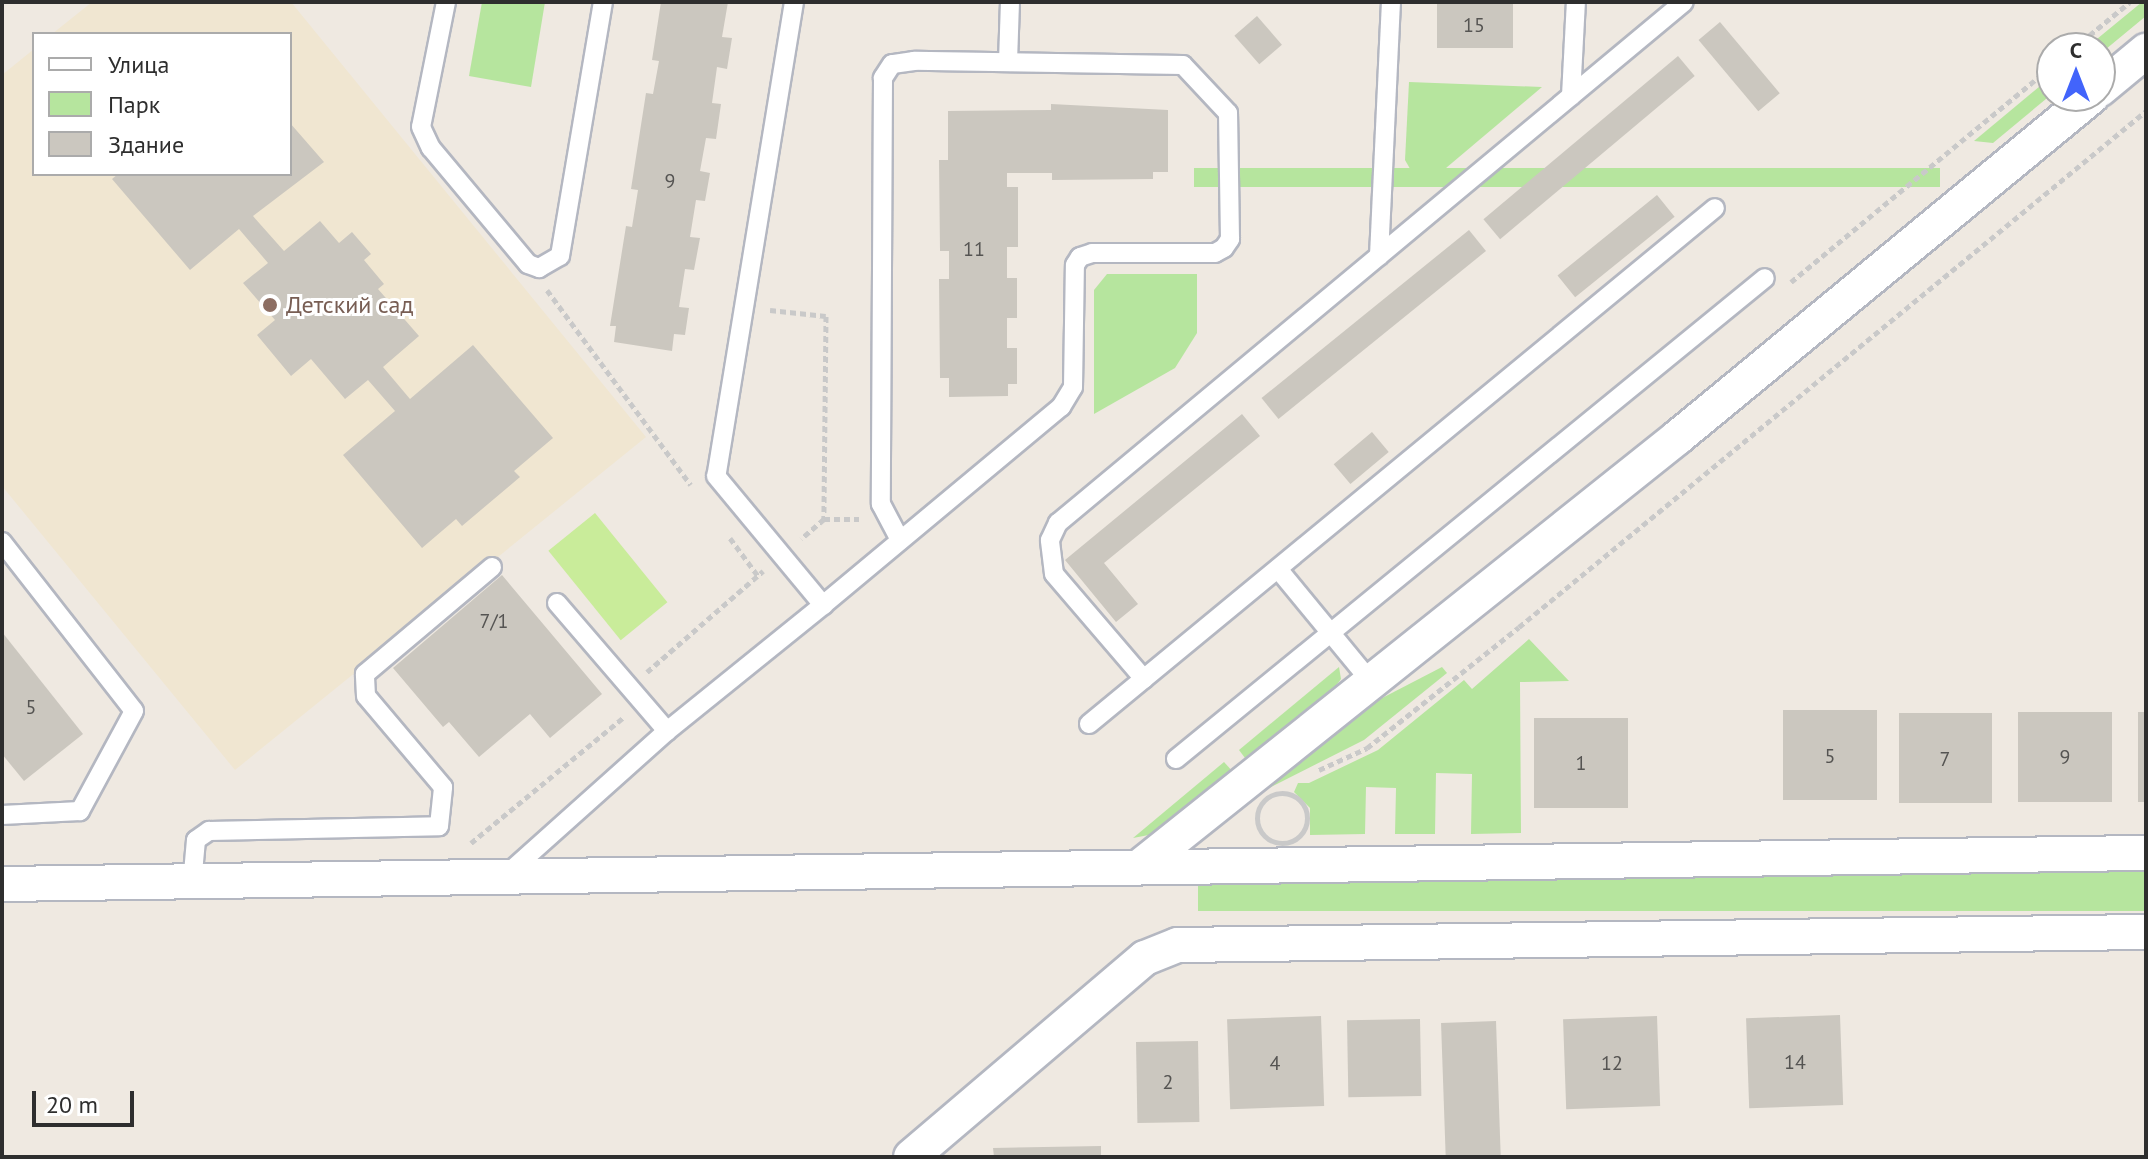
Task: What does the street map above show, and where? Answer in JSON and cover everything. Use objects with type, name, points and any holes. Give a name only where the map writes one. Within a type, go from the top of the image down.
[{"type":"street","points":[[2116,76],[2146,51]]},
{"type":"street","points":[[1143,864],[2072,112]]},
{"type":"street","points":[[2,884],[500,880],[1143,864],[2146,853]]},
{"type":"street","points":[[911,1157],[1145,958],[1178,945],[2146,932]]},
{"type":"lane","points":[[446,2],[421,127],[431,148],[528,264],[539,268],[560,256],[603,2]]},
{"type":"lane","points":[[794,2],[716,476],[823,605]]},
{"type":"lane","points":[[1008,62],[1010,2]]},
{"type":"lane","points":[[1379,256],[1391,2]]},
{"type":"lane","points":[[1571,96],[1576,2]]},
{"type":"lane","points":[[1144,679],[1054,574],[1050,540],[1058,523],[1684,2]]},
{"type":"lane","points":[[500,880],[667,731],[823,605],[1061,407],[1073,387],[1075,265],[1080,257],[1092,253],[1215,253],[1230,239],[1228,113],[1191,71],[1172,63],[914,61],[892,64],[883,78],[881,504],[900,540]]},
{"type":"lane","points":[[1089,724],[1715,208]]},
{"type":"lane","points":[[1176,759],[1765,278]]},
{"type":"lane","points":[[2,542],[134,711],[80,811],[2,815]]},
{"type":"lane","points":[[192,884],[196,840],[209,831],[439,826],[445,812],[440,780],[366,696],[365,674],[492,567]]},
{"type":"lane","points":[[1278,569],[1371,682]]},
{"type":"lane","points":[[557,603],[667,731]]},
{"type":"path","points":[[2093,32],[2130,2]]},
{"type":"path","points":[[1313,773],[1367,748],[1437,693],[2146,111]]},
{"type":"path","points":[[528,264],[693,489]]},
{"type":"path","points":[[469,845],[624,717],[612,702],[824,519],[826,316],[742,307]]},
{"type":"path","points":[[721,526],[758,576]]},
{"type":"path","points":[[1280,793],[1296,797],[1306,809],[1303,834],[1289,843],[1264,837],[1257,822],[1260,806],[1290,786]]},
{"type":"shaded area","name":"Детский сад","points":[[92,2],[291,2],[646,437],[235,770],[2,486],[2,75],[32,51],[32,176],[292,176],[292,32],[54,32]]},
{"type":"green space","points":[[482,2],[545,2],[531,87],[469,76]]},
{"type":"green space","points":[[2146,2],[2146,16],[2116,41],[2116,32],[2105,32]]},
{"type":"green space","points":[[1409,82],[1542,87],[1433,179],[1417,181],[1405,160]]},
{"type":"green space","points":[[2036,89],[2036,107],[1993,143],[1974,141]]},
{"type":"green space","points":[[1194,168],[1940,168],[1940,187],[1194,187]]},
{"type":"green space","points":[[1107,274],[1197,274],[1197,333],[1175,368],[1094,414],[1094,290]]},
{"type":"green space","points":[[595,513],[667,602],[621,640],[548,551]]},
{"type":"green space","points":[[1529,639],[1569,681],[1520,682],[1521,833],[1471,834],[1472,774],[1436,773],[1435,834],[1395,834],[1396,788],[1366,787],[1365,834],[1310,835],[1310,808],[1294,792],[1298,783],[1309,783],[1378,750],[1464,680],[1472,689]]},
{"type":"green space","points":[[1339,667],[1341,679],[1330,694],[1248,762],[1239,750]]},
{"type":"green space","points":[[1442,667],[1447,673],[1364,740],[1259,793],[1361,709]]},
{"type":"green space","points":[[1224,762],[1234,773],[1154,834],[1133,838]]},
{"type":"green space","points":[[1198,864],[2146,864],[2146,911],[1198,911]]},
{"type":"building","points":[[661,2],[728,2],[722,37],[732,38],[727,69],[717,67],[712,103],[721,104],[716,139],[706,138],[700,171],[710,173],[705,201],[696,200],[690,237],[700,238],[694,270],[685,269],[679,307],[689,308],[685,335],[674,334],[672,351],[614,342],[616,326],[610,326],[626,226],[632,227],[638,190],[631,189],[646,93],[653,94],[659,61],[652,60]]},
{"type":"building","points":[[1437,2],[1513,2],[1513,48],[1437,48]]},
{"type":"building","points":[[1257,16],[1282,45],[1259,64],[1234,36]]},
{"type":"building","points":[[1720,22],[1780,93],[1758,111],[1699,40]]},
{"type":"building","points":[[1678,56],[1695,76],[1500,239],[1483,219]]},
{"type":"building","points":[[1051,104],[1168,110],[1168,172],[1153,172],[1153,179],[1052,180],[1052,173],[1007,173],[1007,187],[1018,187],[1018,247],[1007,247],[1007,278],[1017,278],[1017,318],[1007,318],[1007,348],[1017,348],[1017,384],[1008,384],[1008,396],[949,397],[949,378],[940,378],[939,279],[949,279],[949,251],[940,251],[939,160],[948,160],[948,111],[1051,110]]},
{"type":"building","points":[[292,125],[324,162],[253,216],[284,251],[320,221],[339,243],[352,232],[371,254],[364,260],[384,284],[378,289],[419,336],[383,367],[410,399],[473,345],[553,438],[514,471],[520,477],[462,526],[456,519],[422,548],[343,455],[395,411],[368,380],[345,399],[311,359],[291,376],[257,335],[275,320],[243,283],[268,263],[239,229],[190,270],[112,179],[116,176],[292,176]]},
{"type":"building","points":[[1657,195],[1675,217],[1575,297],[1558,276]]},
{"type":"building","points":[[1469,230],[1486,251],[1278,419],[1262,398]]},
{"type":"building","points":[[1242,414],[1260,436],[1104,563],[1138,604],[1116,622],[1065,560]]},
{"type":"building","points":[[1372,432],[1389,452],[1350,484],[1334,464]]},
{"type":"building","points":[[502,575],[602,694],[550,738],[530,714],[479,757],[449,722],[443,727],[393,668]]},
{"type":"building","points":[[2,632],[83,734],[24,781],[2,754]]},
{"type":"building","points":[[1783,710],[1877,710],[1877,800],[1783,800]]},
{"type":"building","points":[[2018,712],[2112,712],[2112,802],[2018,802]]},
{"type":"building","points":[[2138,712],[2146,712],[2146,802],[2138,802]]},
{"type":"building","points":[[1899,713],[1992,713],[1992,803],[1899,803]]},
{"type":"building","points":[[1534,718],[1628,718],[1628,808],[1534,808]]},
{"type":"building","points":[[1840,1015],[1843,1105],[1749,1108],[1746,1018]]},
{"type":"building","points":[[1321,1016],[1324,1106],[1230,1109],[1227,1019]]},
{"type":"building","points":[[1657,1016],[1660,1106],[1566,1109],[1563,1019]]},
{"type":"building","points":[[1420,1019],[1421,1096],[1348,1097],[1347,1020]]},
{"type":"building","points":[[1496,1021],[1501,1157],[1446,1157],[1441,1023]]},
{"type":"building","points":[[1198,1041],[1199,1122],[1137,1123],[1136,1042]]},
{"type":"building","points":[[1101,1146],[1101,1157],[994,1157],[993,1148]]},
{"type":"place","name":"Детский сад","points":[[270,305]]}]
